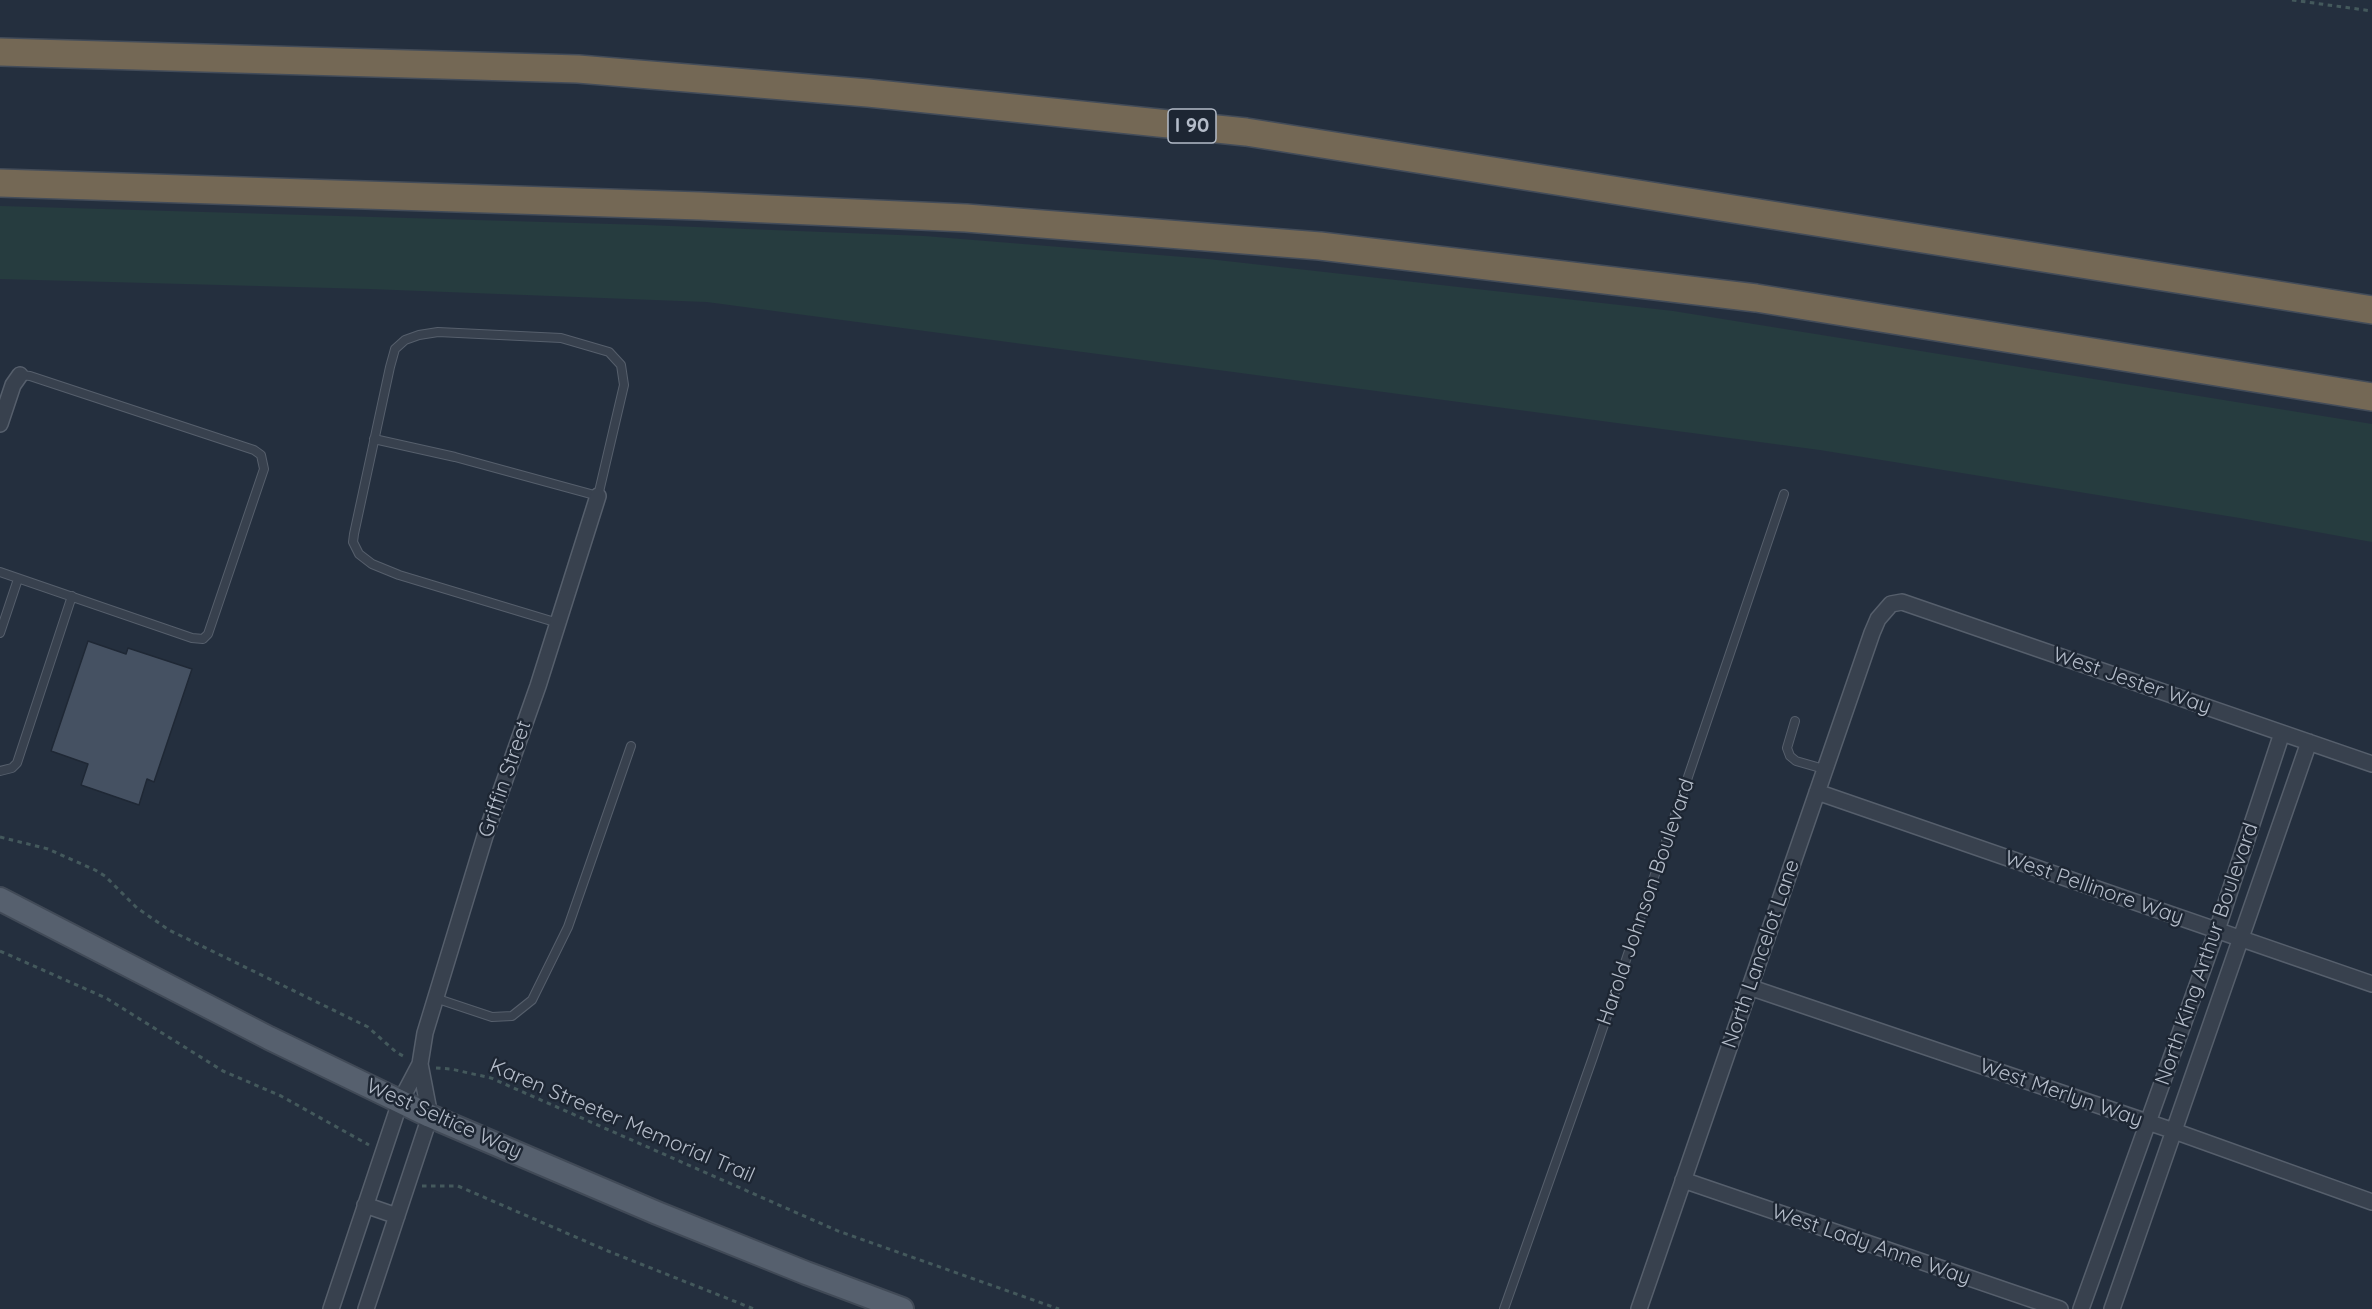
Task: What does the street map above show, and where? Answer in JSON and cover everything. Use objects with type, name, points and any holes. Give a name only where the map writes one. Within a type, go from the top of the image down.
[{"type":"highway","name":"I 90","points":[[0,52],[578,69],[868,93],[1246,132],[2372,310]]},
{"type":"highway","points":[[0,183],[700,206],[954,217],[1273,242],[1756,298],[2372,397]]},
{"type":"main road","name":"West Seltice Way","points":[[0,899],[269,1038],[430,1116],[657,1213],[902,1309]]},
{"type":"street","points":[[0,424],[13,385],[20,375]]},
{"type":"street","name":"Griffin Street","points":[[430,1116],[420,1064],[424,1033],[485,836],[558,623],[598,496]]},
{"type":"street","name":"West Jester Way","points":[[1891,604],[1902,602],[2372,764]]},
{"type":"street","name":"North Lancelot Lane","points":[[1639,1309],[1872,633],[1881,614],[1891,604]]},
{"type":"street","name":"North King Arthur Boulevard","points":[[2081,1309],[2217,930],[2282,733]]},
{"type":"street","name":"North King Arthur Boulevard","points":[[2112,1309],[2308,742]]},
{"type":"street","name":"West Pellinore Way","points":[[1816,792],[2372,984]]},
{"type":"street","name":"West Merlyn Way","points":[[1749,987],[2148,1122],[2372,1202]]},
{"type":"street","name":"Griffin Street","points":[[331,1309],[400,1102],[420,1064]]},
{"type":"street","points":[[366,1309],[430,1116]]},
{"type":"street","name":"West Lady Anne Way","points":[[1683,1180],[2060,1309]]},
{"type":"street","points":[[366,1205],[397,1216]]},
{"type":"lane","points":[[374,439],[455,457],[598,496],[624,385],[621,365],[609,352],[561,338],[438,332],[405,340],[395,349],[374,439],[354,534],[353,542],[359,554],[372,564],[399,575],[558,623]]},
{"type":"lane","points":[[0,572],[192,638],[202,639],[208,634],[264,469],[261,455],[254,450],[30,376],[20,375]]},
{"type":"lane","name":"Harold Johnson Boulevard","points":[[1504,1309],[1593,1057],[1784,494]]},
{"type":"lane","points":[[0,633],[18,579]]},
{"type":"lane","points":[[0,771],[3,772],[17,764],[72,596]]},
{"type":"lane","points":[[1795,720],[1787,748],[1790,756],[1796,761],[1824,769]]},
{"type":"lane","points":[[435,998],[492,1017],[512,1017],[532,1000],[568,927],[631,746]]},
{"type":"path","points":[[2292,0],[2372,11]]},
{"type":"path","name":"Karen Streeter Memorial Trail","points":[[0,837],[48,849],[95,870],[105,876],[137,908],[169,930],[368,1027],[396,1052],[420,1064],[429,1068],[451,1069],[491,1078],[838,1231],[1059,1309]]},
{"type":"path","points":[[0,951],[106,998],[224,1071],[281,1096],[383,1153]]},
{"type":"path","points":[[407,1186],[445,1184],[458,1186],[618,1255],[754,1309]]},
{"type":"green space","points":[[0,206],[645,225],[924,236],[1208,259],[1673,311],[2372,424],[2372,542],[2246,519],[1820,450],[707,302],[370,289],[0,279]]},
{"type":"building","points":[[88,641],[126,654],[128,648],[192,669],[154,782],[147,779],[139,805],[81,785],[88,764],[51,751]]}]
